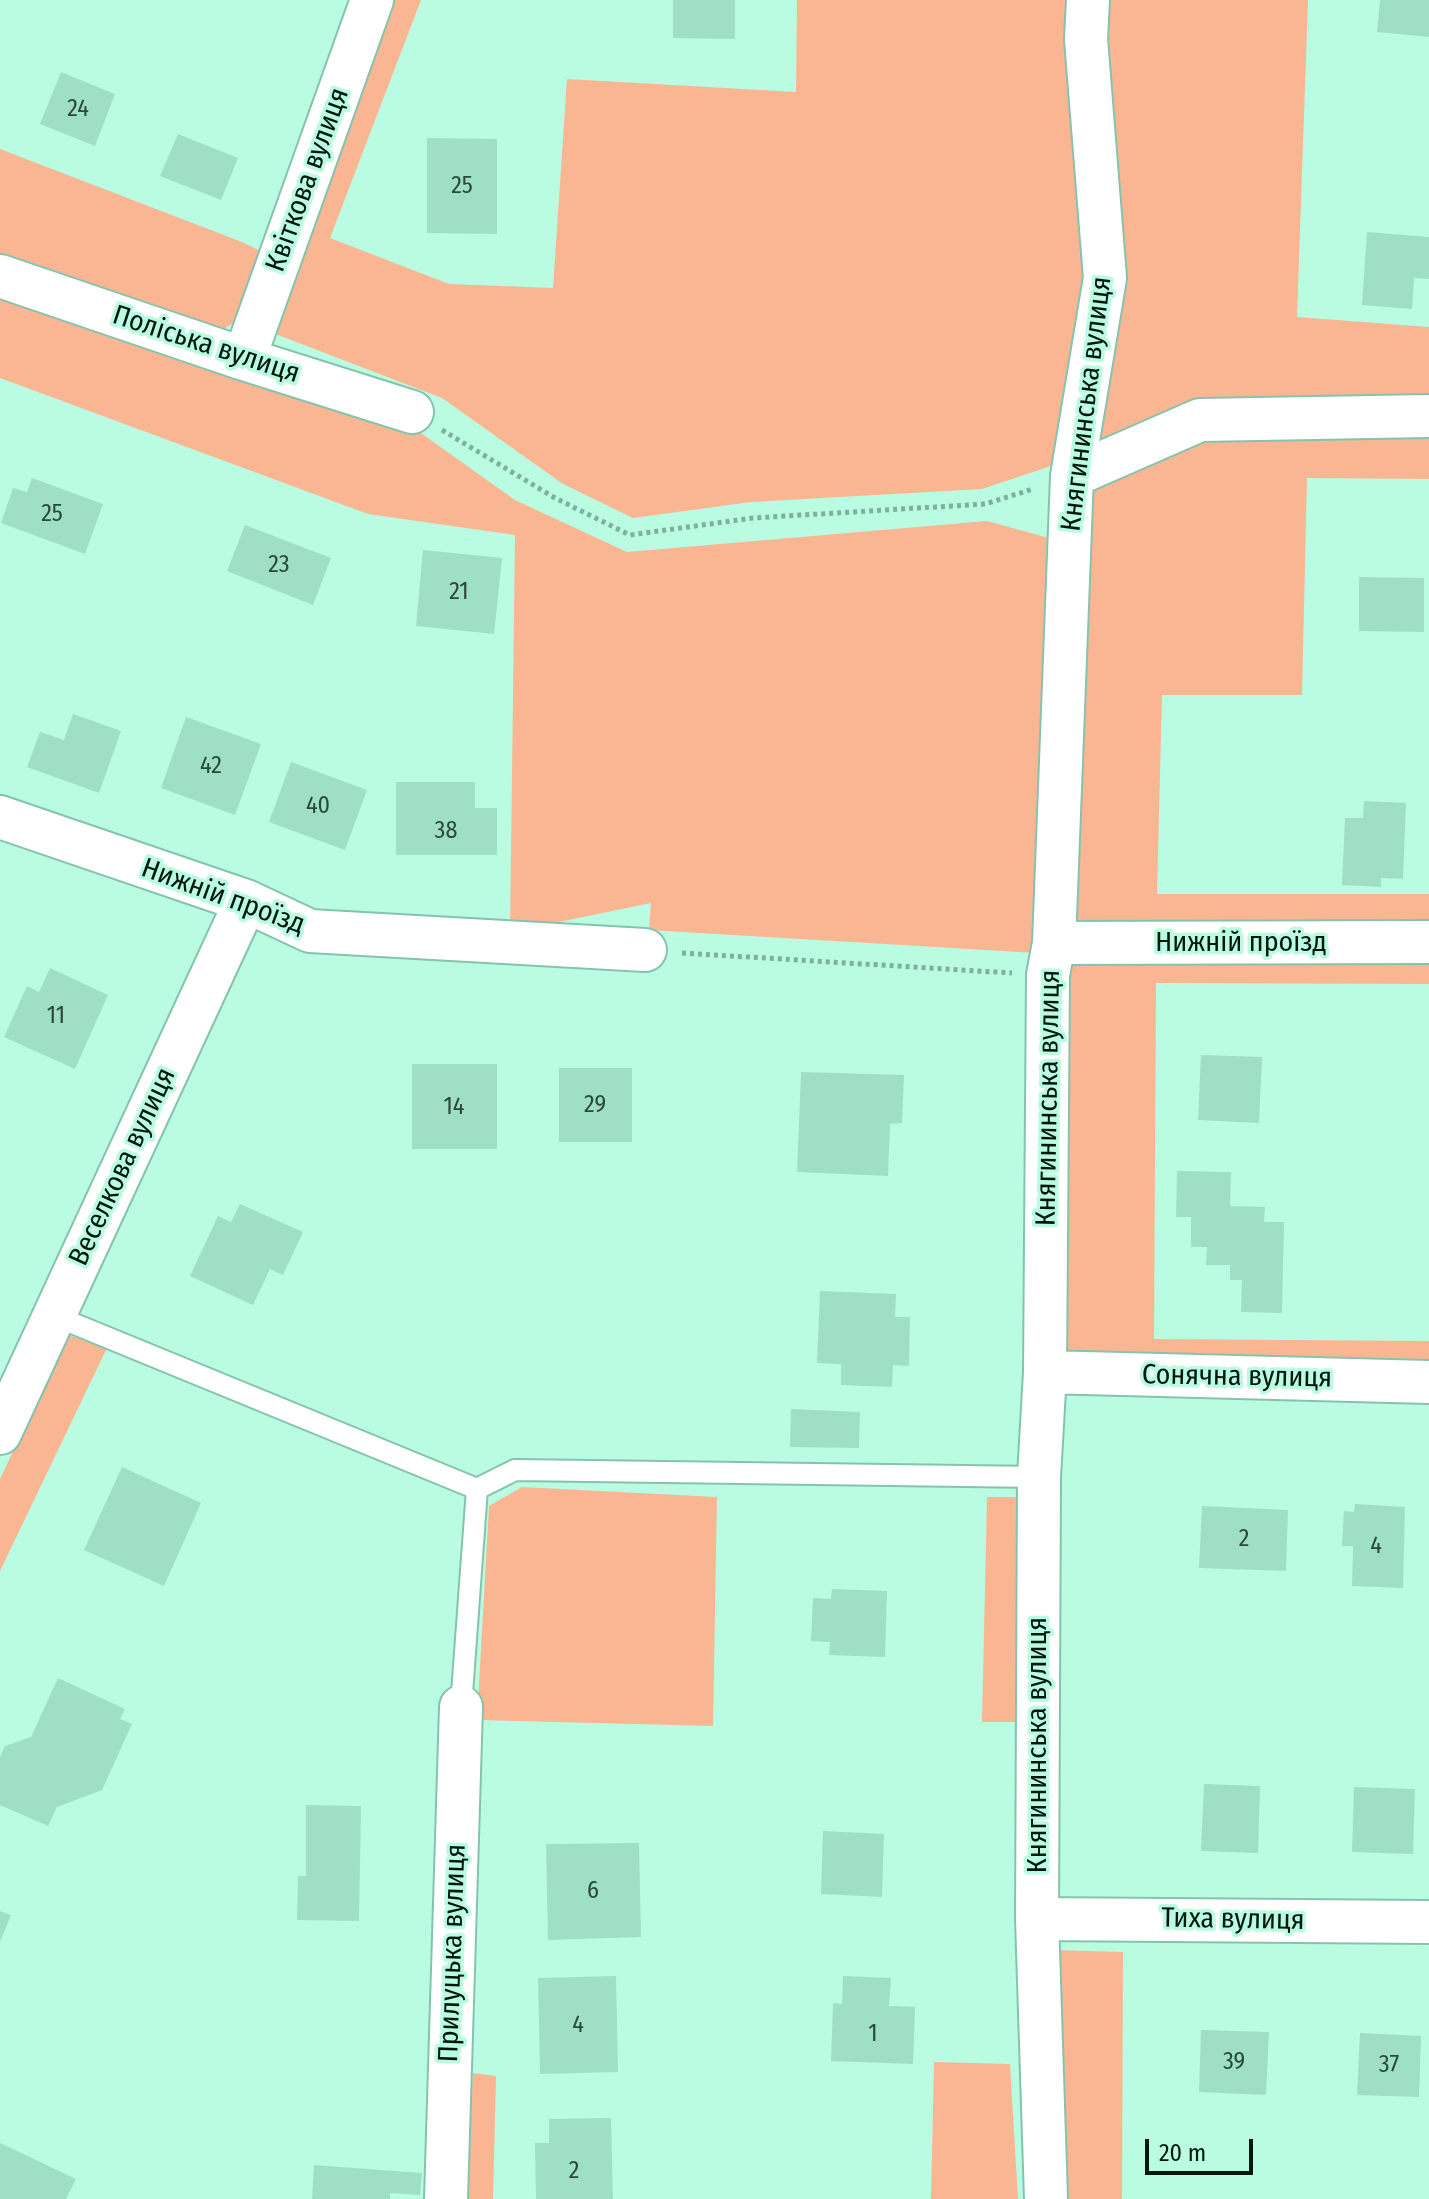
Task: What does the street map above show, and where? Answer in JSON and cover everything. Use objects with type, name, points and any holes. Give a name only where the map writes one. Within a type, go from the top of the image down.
[{"type":"street","name":"Квіткова вулиця","points":[[244,359],[372,0]]},
{"type":"street","name":"Княгининська вулиця","points":[[1046,2199],[1037,1919],[1039,1477],[1045,1372],[1051,959],[1072,476],[1105,278],[1086,39],[1088,0]]},
{"type":"street","name":"Поліська вулиця","points":[[0,276],[412,412]]},
{"type":"street","points":[[1072,476],[1200,420],[1429,416]]},
{"type":"street","name":"Нижній проїзд","points":[[0,817],[246,901],[310,931],[645,950]]},
{"type":"street","name":"Веселкова вулиця","points":[[0,1433],[246,901]]},
{"type":"street","name":"Нижній проїзд","points":[[1051,959],[1429,942]]},
{"type":"street","name":"Сонячна вулиця","points":[[1045,1372],[1429,1382]]},
{"type":"street","name":"Прилуцька вулиця","points":[[446,2199],[461,1707]]},
{"type":"street","name":"Тиха вулиця","points":[[1037,1919],[1429,1922]]},
{"type":"lane","points":[[55,1316],[477,1489],[515,1470],[1039,1477]]},
{"type":"lane","points":[[461,1707],[477,1489]]},
{"type":"path","points":[[412,412],[555,498],[630,535],[753,518],[985,504],[1072,476]]},
{"type":"path","points":[[645,950],[1051,959]]},
{"type":"shaded area","points":[[390,0],[421,0],[330,238],[449,284],[553,288],[567,79],[796,92],[797,0],[1308,0],[1297,317],[1429,327],[1429,400],[1066,461],[982,489],[751,502],[633,518],[563,484],[442,398],[265,330]]},
{"type":"shaded area","points":[[0,149],[269,255],[241,318],[221,331],[0,263]]},
{"type":"shaded area","points":[[0,290],[404,421],[515,500],[627,552],[987,521],[1049,538],[1036,953],[649,930],[651,903],[510,932],[515,535],[368,514],[0,378]]},
{"type":"shaded area","points":[[1429,430],[1429,479],[1307,478],[1302,695],[1162,695],[1157,894],[1429,894],[1429,928],[1068,932],[1084,484],[1202,432]]},
{"type":"shaded area","points":[[1066,955],[1429,955],[1429,984],[1156,983],[1154,1339],[1429,1341],[1429,1359],[1062,1356]]},
{"type":"shaded area","points":[[68,1335],[107,1348],[0,1571],[0,1479]]},
{"type":"shaded area","points":[[522,1487],[717,1497],[713,1726],[477,1720],[489,1506]]},
{"type":"shaded area","points":[[987,1497],[1022,1497],[1018,1722],[982,1722]]},
{"type":"shaded area","points":[[1054,1950],[1123,1952],[1122,2199],[1065,2199]]},
{"type":"shaded area","points":[[934,2062],[1010,2064],[1018,2199],[931,2199]]},
{"type":"shaded area","points":[[473,2073],[496,2076],[493,2199],[467,2199]]},
{"type":"building","points":[[673,0],[735,0],[735,39],[673,38]]},
{"type":"building","points":[[1380,0],[1429,0],[1429,37],[1377,32]]},
{"type":"building","points":[[61,72],[115,94],[95,146],[40,124]]},
{"type":"building","points":[[178,134],[238,158],[221,200],[160,176]]},
{"type":"building","points":[[427,138],[497,139],[497,234],[427,233]]},
{"type":"building","points":[[1367,232],[1429,237],[1429,279],[1414,278],[1412,309],[1362,305]]},
{"type":"building","points":[[32,478],[103,504],[85,554],[1,523],[13,488],[27,492]]},
{"type":"building","points":[[245,525],[331,558],[313,605],[227,571]]},
{"type":"building","points":[[423,550],[502,558],[494,634],[416,626]]},
{"type":"building","points":[[1359,577],[1424,578],[1424,632],[1359,631]]},
{"type":"building","points":[[73,714],[121,731],[99,793],[27,767],[40,732],[64,740]]},
{"type":"building","points":[[186,717],[261,744],[235,815],[161,788]]},
{"type":"building","points":[[291,762],[367,790],[345,850],[269,822]]},
{"type":"building","points":[[396,782],[475,782],[475,808],[497,808],[497,855],[396,855]]},
{"type":"building","points":[[1364,801],[1406,803],[1403,879],[1381,878],[1381,887],[1342,885],[1345,818],[1363,818]]},
{"type":"building","points":[[50,968],[108,995],[75,1069],[4,1037],[27,986],[39,992]]},
{"type":"building","points":[[1201,1055],[1262,1057],[1259,1123],[1198,1120]]},
{"type":"building","points":[[412,1064],[497,1064],[497,1149],[412,1149]]},
{"type":"building","points":[[559,1068],[632,1068],[632,1142],[559,1142]]},
{"type":"building","points":[[801,1072],[904,1075],[902,1123],[890,1124],[888,1176],[797,1172]]},
{"type":"building","points":[[1177,1171],[1231,1172],[1230,1206],[1265,1207],[1264,1222],[1284,1222],[1282,1313],[1241,1312],[1242,1280],[1230,1280],[1230,1265],[1206,1265],[1207,1247],[1191,1247],[1191,1217],[1176,1217]]},
{"type":"building","points":[[240,1204],[303,1232],[283,1275],[270,1269],[253,1305],[190,1276],[218,1216],[231,1222]]},
{"type":"building","points":[[820,1291],[896,1294],[895,1317],[910,1317],[909,1366],[893,1365],[892,1387],[841,1385],[841,1364],[817,1363]]},
{"type":"building","points":[[791,1409],[860,1412],[859,1448],[790,1447]]},
{"type":"building","points":[[122,1467],[201,1503],[164,1586],[84,1550]]},
{"type":"building","points":[[1355,1504],[1405,1507],[1403,1588],[1352,1586],[1353,1546],[1342,1546],[1344,1511],[1354,1512]]},
{"type":"building","points":[[1202,1506],[1288,1510],[1286,1571],[1199,1568]]},
{"type":"building","points":[[832,1589],[887,1591],[885,1657],[829,1655],[830,1642],[811,1641],[813,1598],[831,1599]]},
{"type":"building","points":[[58,1678],[125,1709],[120,1719],[132,1724],[102,1790],[57,1807],[48,1826],[0,1805],[0,1757],[5,1746],[31,1737]]},
{"type":"building","points":[[1204,1784],[1260,1786],[1258,1853],[1201,1851]]},
{"type":"building","points":[[1354,1787],[1415,1789],[1413,1854],[1352,1852]]},
{"type":"building","points":[[306,1805],[361,1806],[359,1921],[297,1920],[298,1876],[306,1876]]},
{"type":"building","points":[[823,1831],[884,1834],[882,1897],[821,1894]]},
{"type":"building","points":[[639,1843],[641,1937],[548,1940],[546,1844]]},
{"type":"building","points":[[0,1911],[11,1915],[0,1942]]},
{"type":"building","points":[[616,1976],[618,2072],[540,2074],[538,1978]]},
{"type":"building","points":[[843,1976],[891,1978],[889,2006],[915,2007],[913,2064],[831,2061],[833,2003],[842,2004]]},
{"type":"building","points":[[1201,2030],[1269,2032],[1266,2095],[1199,2092]]},
{"type":"building","points":[[1360,2033],[1421,2036],[1419,2097],[1357,2095]]},
{"type":"building","points":[[611,2118],[613,2199],[536,2199],[535,2143],[549,2143],[549,2119]]},
{"type":"building","points":[[0,2143],[76,2179],[66,2199],[0,2199]]},
{"type":"building","points":[[314,2165],[422,2173],[420,2195],[390,2193],[390,2199],[312,2199]]}]
